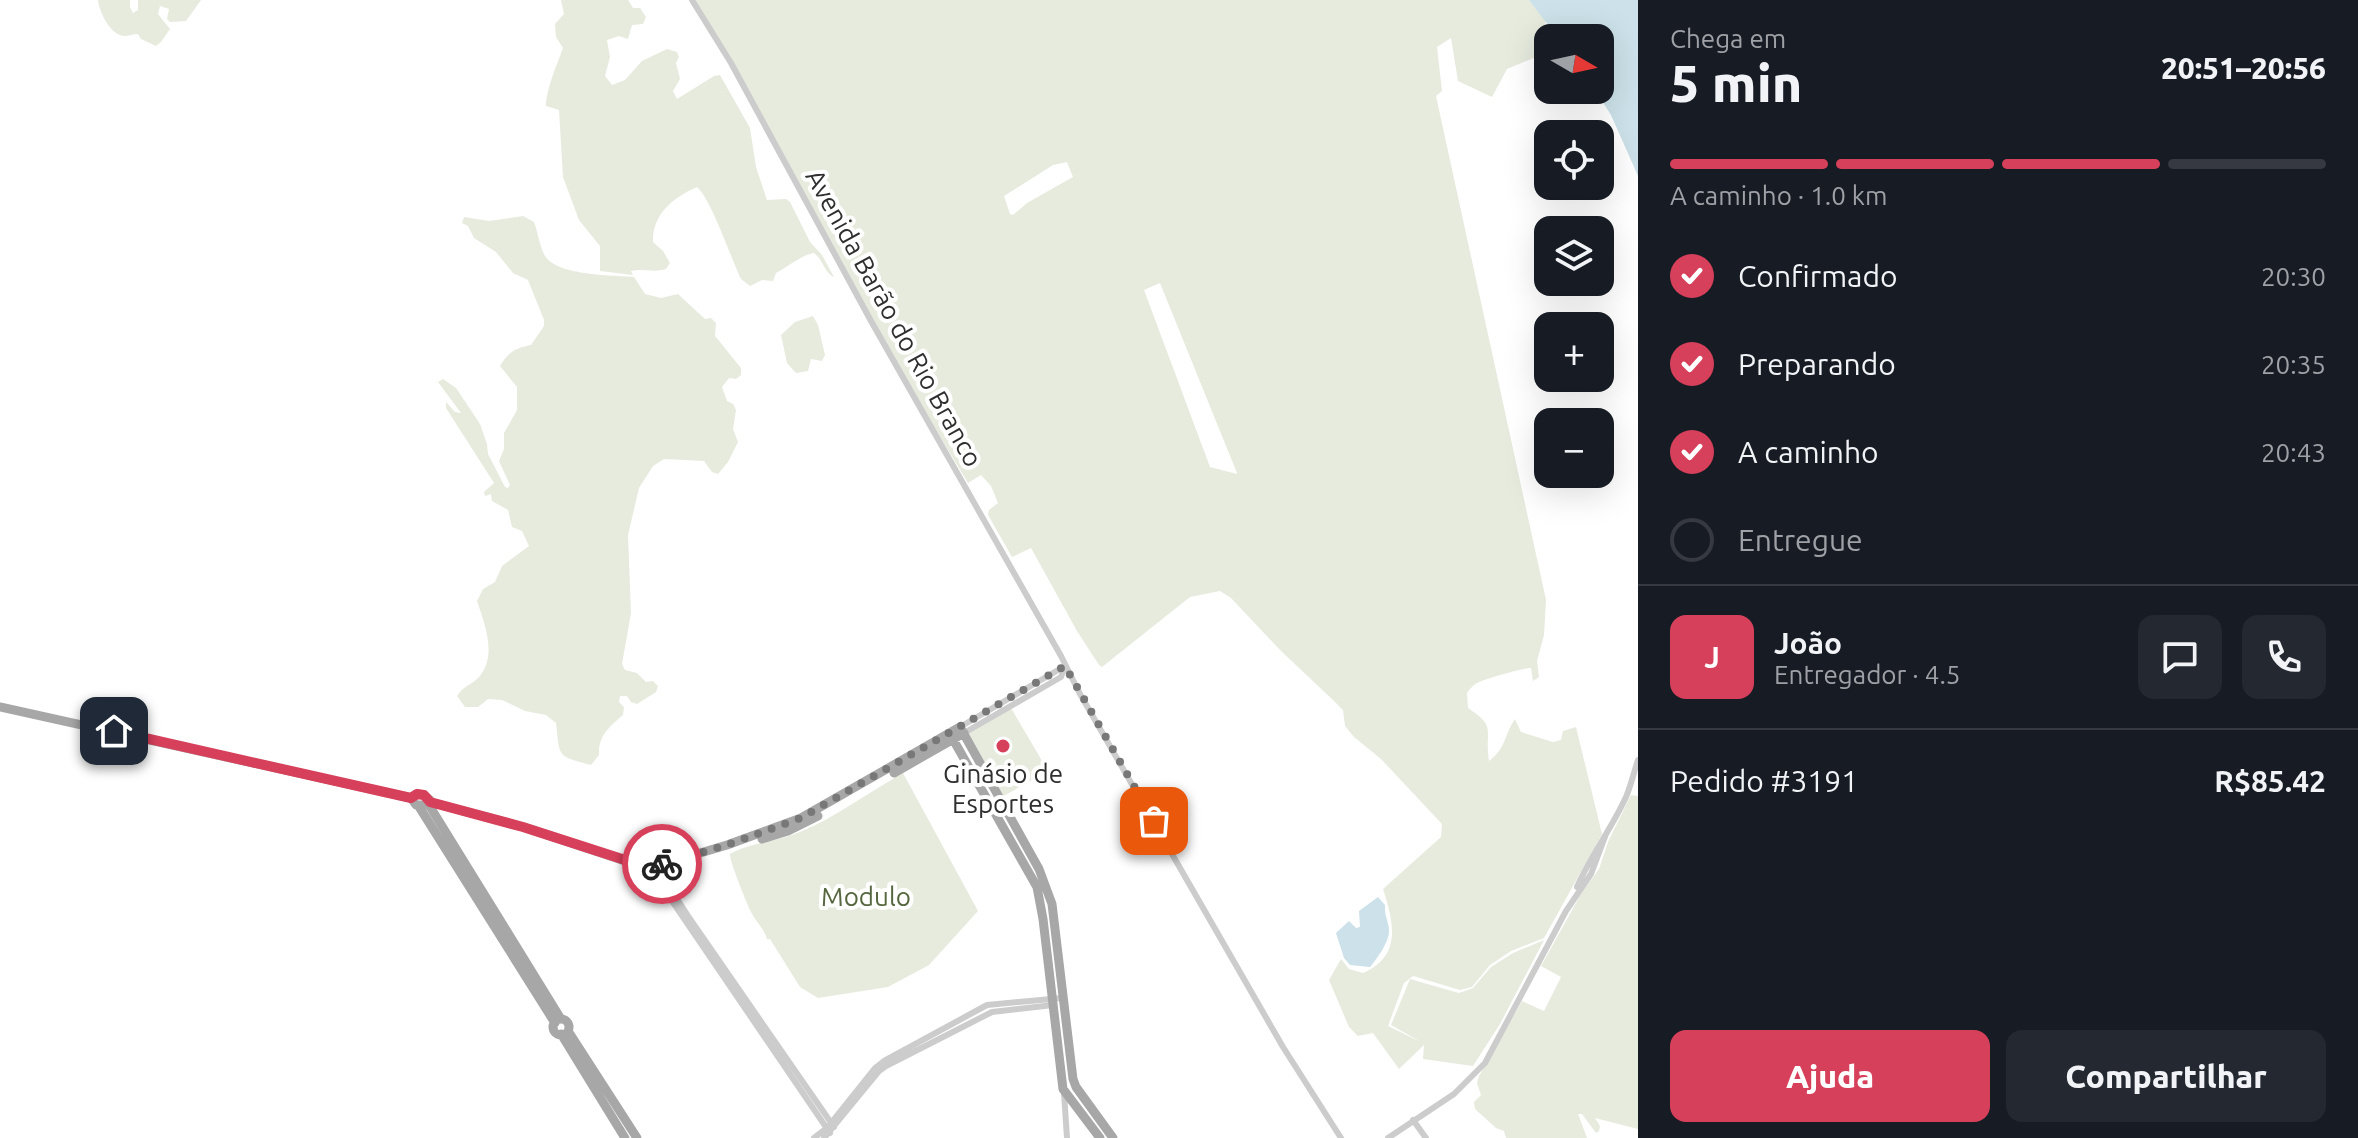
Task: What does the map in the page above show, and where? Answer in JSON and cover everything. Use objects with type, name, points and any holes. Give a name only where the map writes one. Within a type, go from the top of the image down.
[{"type":"main road","points":[[0,707],[415,802],[558,1021],[568,1023],[564,1032],[637,1138]]},
{"type":"main road","points":[[430,803],[523,827],[656,868],[788,831],[962,730],[1037,887],[1076,1087],[1100,1138]]},
{"type":"main road","points":[[951,736],[1019,844]]},
{"type":"main road","points":[[415,802],[417,794],[424,795],[430,803],[490,913]]},
{"type":"main road","points":[[1057,1002],[1063,1089],[1113,1138]]},
{"type":"main road","points":[[588,1070],[625,1138]]},
{"type":"street","name":"Avenida Barão do Rio Branco","points":[[692,0],[731,63],[871,321],[1061,656],[1061,671]]},
{"type":"street","points":[[1061,671],[1080,694],[1283,1047],[1341,1138]]},
{"type":"street","points":[[1061,671],[1080,694]]},
{"type":"street","points":[[962,730],[1061,671]]},
{"type":"street","points":[[1388,1138],[1454,1094],[1485,1063],[1573,898],[1587,864],[1606,834],[1628,790],[1638,760]]},
{"type":"street","points":[[656,868],[829,1130]]},
{"type":"street","points":[[814,1138],[829,1130],[875,1068],[884,1061],[987,1005],[1057,1002]]},
{"type":"street","points":[[1063,1089],[1067,1138]]},
{"type":"street","points":[[1413,1120],[1426,1138]]},
{"type":"green space","points":[[98,0],[130,0],[133,13],[138,10],[138,0],[201,0],[186,21],[170,22],[167,19],[169,9],[160,6],[158,14],[170,29],[156,46],[141,39],[138,34],[124,36],[114,32],[103,16]]},
{"type":"green space","points":[[561,0],[628,0],[633,8],[640,8],[646,17],[643,24],[632,25],[628,39],[619,36],[607,40],[610,57],[605,76],[612,85],[625,80],[642,61],[667,49],[677,52],[679,57],[676,63],[680,79],[673,91],[677,99],[720,75],[750,128],[756,167],[767,200],[786,199],[790,202],[810,242],[822,255],[834,277],[814,253],[776,273],[773,281],[762,280],[750,286],[741,279],[714,216],[697,187],[673,201],[656,223],[653,242],[670,263],[666,269],[631,271],[633,275],[600,271],[600,246],[579,220],[563,177],[559,110],[546,106],[563,48],[556,37],[555,24],[564,14]]},
{"type":"green space","points":[[693,0],[1529,0],[1545,19],[1545,24],[1534,24],[1534,58],[1507,69],[1492,97],[1458,81],[1451,38],[1437,47],[1442,91],[1436,96],[1546,600],[1544,635],[1537,661],[1539,677],[1533,681],[1531,668],[1477,683],[1467,693],[1468,708],[1487,725],[1489,761],[1502,746],[1515,719],[1521,732],[1553,742],[1561,740],[1563,731],[1576,727],[1602,834],[1544,938],[1511,951],[1490,965],[1472,987],[1460,990],[1413,976],[1404,983],[1388,1026],[1421,1042],[1391,1025],[1410,979],[1459,993],[1473,988],[1491,967],[1513,953],[1544,940],[1500,1024],[1473,1066],[1423,1059],[1424,1045],[1399,1069],[1373,1033],[1358,1036],[1349,1027],[1329,980],[1341,959],[1349,969],[1363,973],[1384,957],[1392,937],[1392,926],[1383,889],[1441,837],[1442,824],[1381,759],[1354,737],[1345,726],[1343,710],[1231,598],[1220,591],[1190,597],[1102,667],[1099,665],[1031,548],[1012,557],[988,515],[989,510],[998,503],[991,486],[981,475],[968,483],[916,397]],"holes":[[[1067,162],[1073,177],[1027,203],[1013,215],[1010,214],[1004,196],[1053,165]],[[1160,283],[1237,473],[1210,467],[1144,290]]]},
{"type":"green space","points":[[523,216],[534,222],[544,254],[559,267],[584,273],[634,277],[645,294],[661,298],[678,294],[705,319],[711,318],[716,323],[715,336],[741,368],[741,375],[736,379],[729,378],[722,387],[727,401],[736,410],[733,429],[738,442],[718,474],[712,472],[704,461],[664,459],[653,466],[639,488],[628,535],[631,613],[622,664],[625,670],[637,673],[646,682],[653,681],[658,686],[656,692],[637,704],[627,696],[620,696],[623,715],[605,732],[599,755],[591,765],[562,753],[556,723],[546,715],[525,711],[502,700],[488,699],[478,707],[465,707],[457,696],[476,680],[487,662],[488,642],[477,601],[483,589],[495,582],[502,566],[529,546],[522,531],[512,527],[508,510],[492,501],[491,494],[485,496],[484,492],[494,483],[446,408],[446,402],[455,412],[461,413],[438,382],[443,379],[456,388],[480,424],[488,454],[508,488],[510,485],[499,461],[504,449],[504,433],[517,410],[517,387],[500,366],[513,351],[531,345],[544,326],[544,320],[528,280],[513,273],[496,252],[474,238],[468,226],[462,223],[464,217],[489,221]]},
{"type":"green space","points":[[813,316],[825,355],[822,361],[811,359],[808,371],[796,373],[787,363],[781,335],[795,322]]},
{"type":"green space","points":[[1011,708],[1048,771],[1000,798],[967,734]]},
{"type":"green space","name":"Modulo","points":[[903,773],[978,911],[929,965],[888,987],[818,998],[800,987],[770,939],[767,939],[750,910],[730,854],[813,826]]},
{"type":"green space","points":[[1631,795],[1638,796],[1638,1129],[1595,1118],[1600,1126],[1596,1133],[1582,1114],[1578,1114],[1587,1138],[1506,1138],[1504,1131],[1496,1128],[1475,1109],[1474,1102],[1481,1095],[1477,1083],[1479,1076],[1522,1001],[1544,1011],[1561,977],[1541,966],[1581,894],[1599,869],[1608,842]]},
{"type":"water","points":[[1529,0],[1638,0],[1638,176],[1604,104],[1614,104],[1614,24],[1547,24]]},
{"type":"water","points":[[1378,897],[1385,905],[1389,931],[1387,940],[1370,967],[1350,965],[1344,958],[1336,933],[1349,921],[1356,928],[1360,927],[1359,911]]},
{"type":"way so far","points":[[662,864],[801,818],[1065,666],[1154,821]]},
{"type":"place","name":"Ginásio de Esportes","points":[[1003,746]]},
{"type":"route","points":[[114,731],[411,798],[417,794],[424,795],[430,802],[523,827],[650,868],[662,864]]}]
